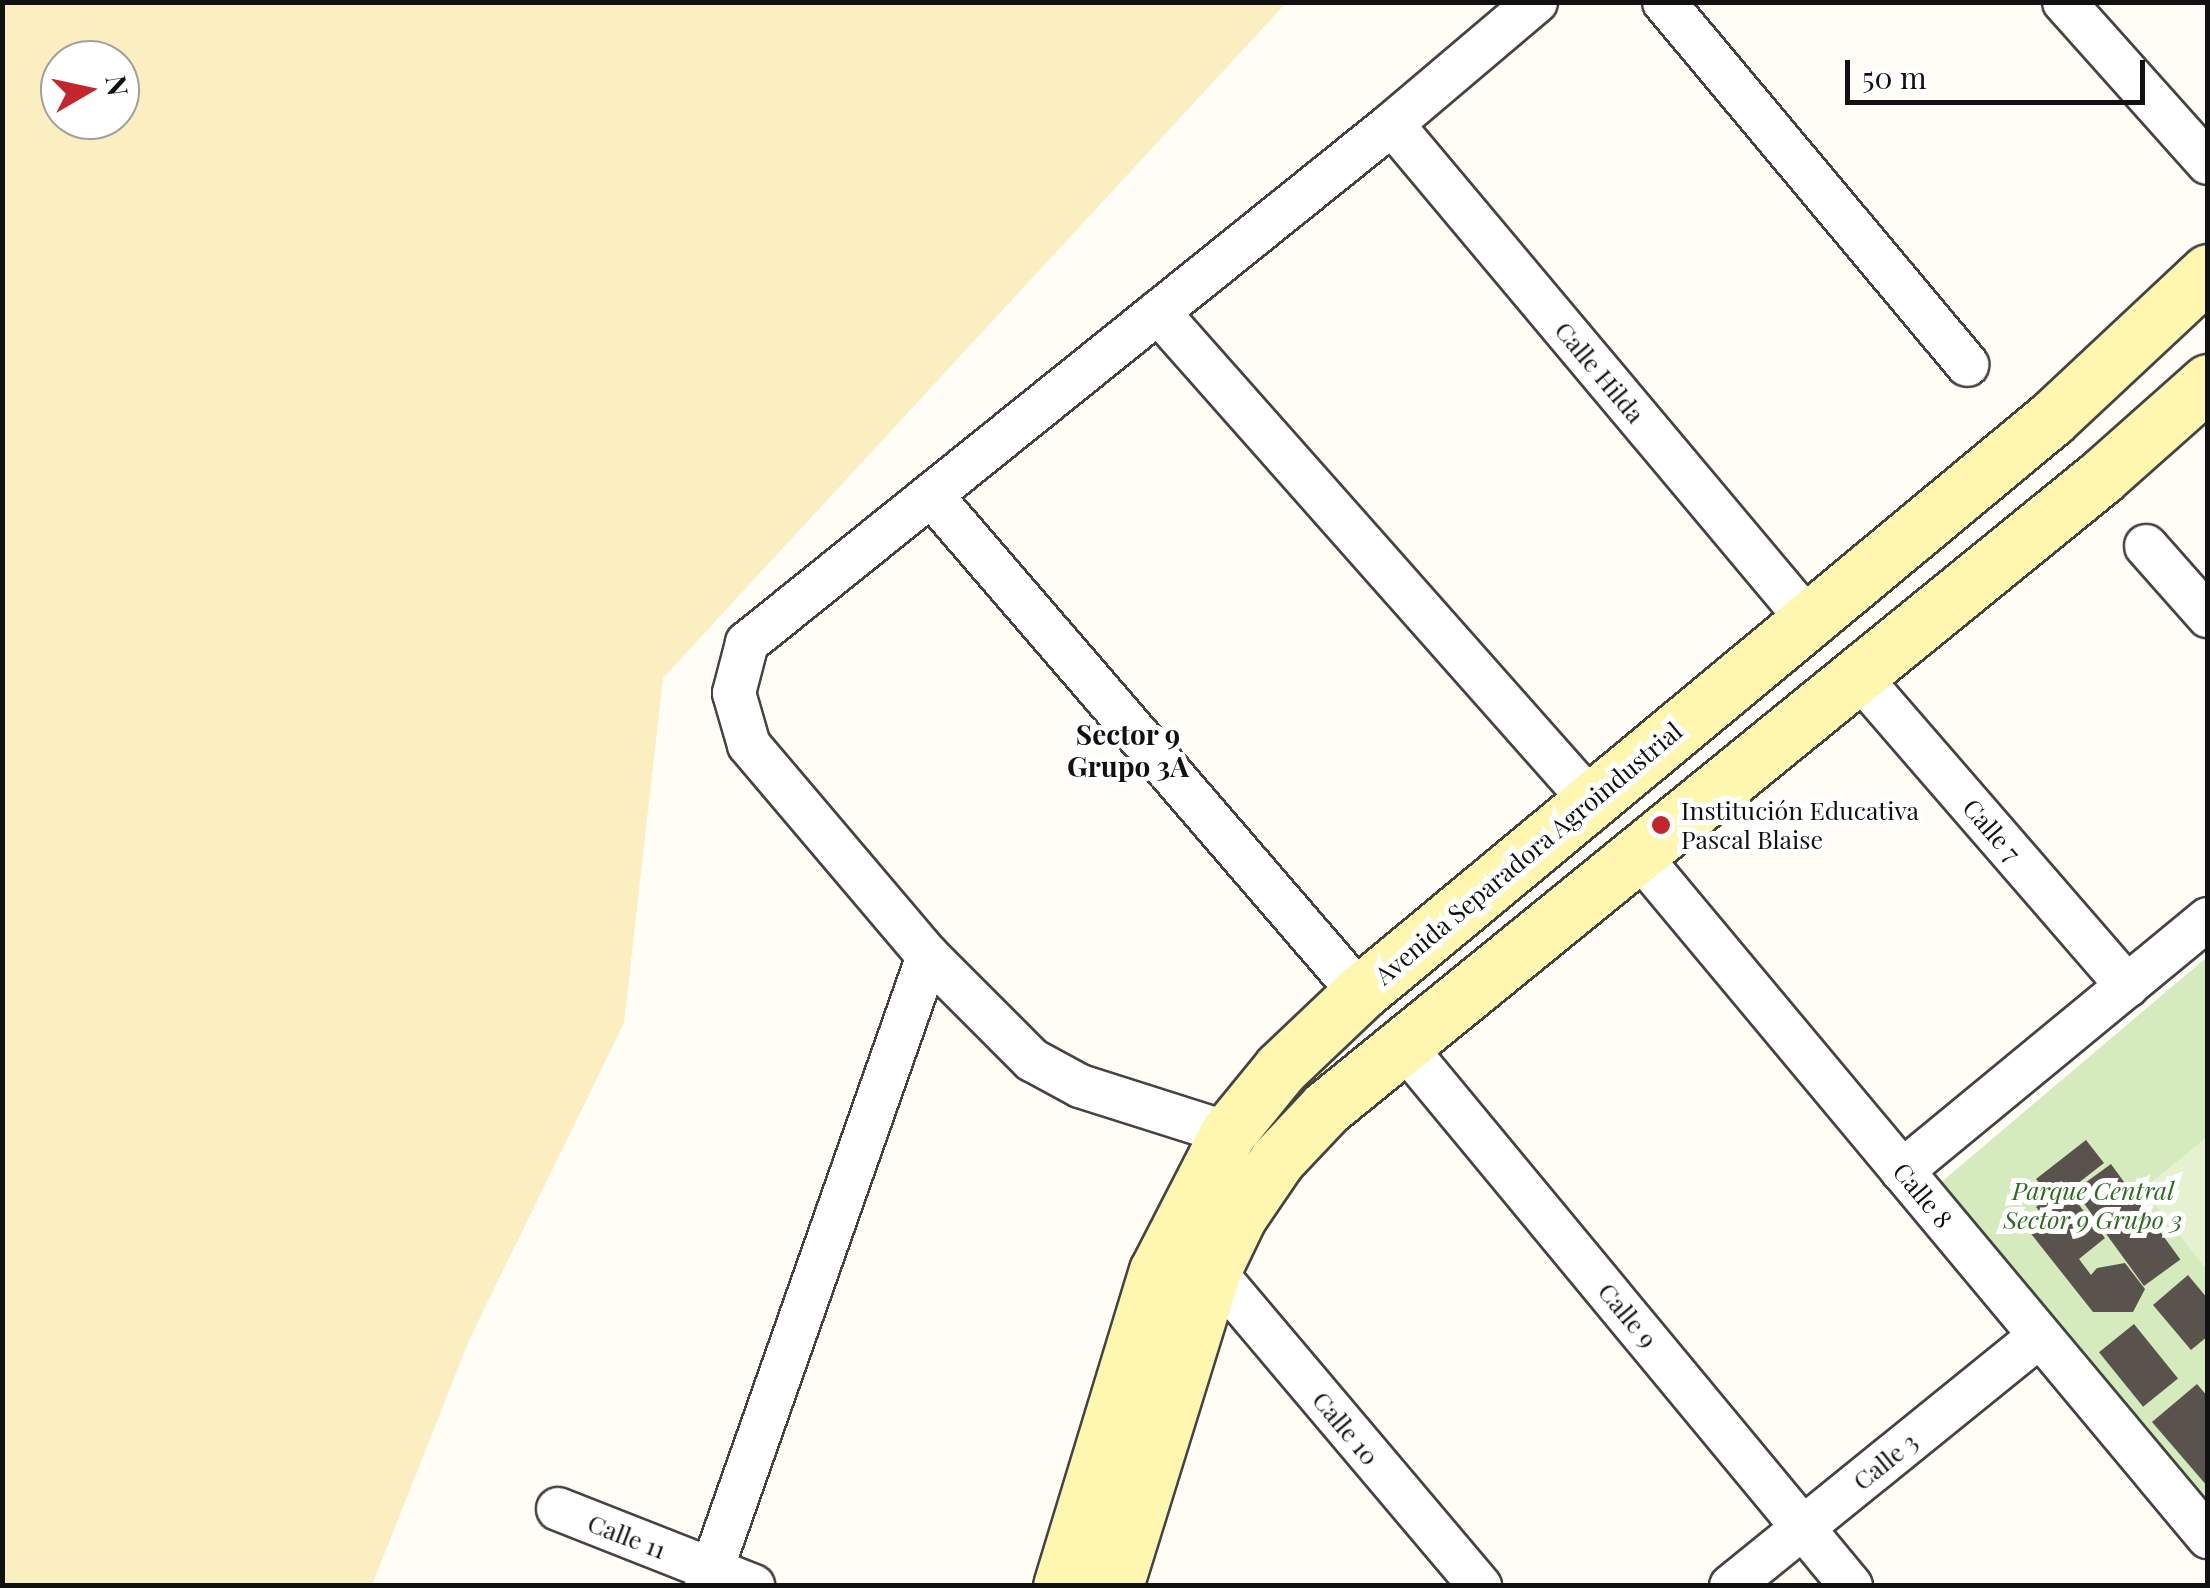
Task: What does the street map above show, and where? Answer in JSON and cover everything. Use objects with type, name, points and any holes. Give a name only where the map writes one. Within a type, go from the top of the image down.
[{"type":"street","points":[[1228,1132],[1080,1086],[1032,1060],[928,956],[748,744],[734,693],[747,643],[1392,124],[1536,2]]},
{"type":"street","points":[[1664,2],[1967,366]]},
{"type":"street","points":[[2064,2],[2208,163]]},
{"type":"street","name":"Calle Hilda","points":[[1392,124],[1808,620]]},
{"type":"street","name":"Avenida Separadora Agroindustrial","points":[[1061,1586],[1158,1271],[1228,1132],[1281,1068],[1360,993],[2051,419],[2208,272]]},
{"type":"street","points":[[1158,312],[1591,801]]},
{"type":"street","points":[[1115,1586],[1212,1270],[1239,1216],[1277,1160],[1326,1108],[2101,477],[2208,382]]},
{"type":"street","points":[[931,495],[1360,993]]},
{"type":"street","points":[[2146,546],[2208,616]]},
{"type":"street","name":"Calle 7","points":[[1857,674],[2127,986]]},
{"type":"street","name":"Calle 8","points":[[1638,854],[2208,1537]]},
{"type":"street","points":[[1902,1171],[2208,919]]},
{"type":"street","points":[[709,1578],[928,956]]},
{"type":"street","name":"Calle 9","points":[[1404,1046],[1851,1586]]},
{"type":"street","name":"Calle 10","points":[[1212,1270],[1480,1586]]},
{"type":"street","name":"Calle 3","points":[[1731,1586],[2040,1336]]},
{"type":"street","name":"Calle 11","points":[[558,1509],[709,1578],[753,1586]]},
{"type":"green space","name":"Parque Central Sector 9 Grupo 3","points":[[2207,957],[2207,1521],[1932,1190]]},
{"type":"green space","points":[[2207,1137],[2207,1270],[2143,1189]]},
{"type":"sand","points":[[3,2],[1286,3],[663,678],[624,1023],[470,1338],[372,1585],[3,1585]]},
{"type":"building","points":[[2086,1140],[2104,1163],[2068,1191],[2105,1238],[2079,1259],[2091,1275],[2097,1268],[2125,1263],[2145,1289],[2133,1312],[2093,1312],[2028,1230],[2044,1217],[2036,1207],[2050,1197],[2036,1179]]},
{"type":"building","points":[[2111,1164],[2180,1259],[2144,1286],[2075,1190]]},
{"type":"building","points":[[2188,1275],[2208,1299],[2208,1336],[2191,1350],[2153,1305]]},
{"type":"building","points":[[2134,1324],[2178,1378],[2143,1407],[2099,1352]]},
{"type":"building","points":[[2197,1384],[2208,1397],[2208,1487],[2152,1422]]},
{"type":"place","name":"Institución Educativa Pascal Blaise","points":[[1661,825]]},
{"type":"district","name":"Sector 9 Grupo 3A","points":[[1128,750]]}]
